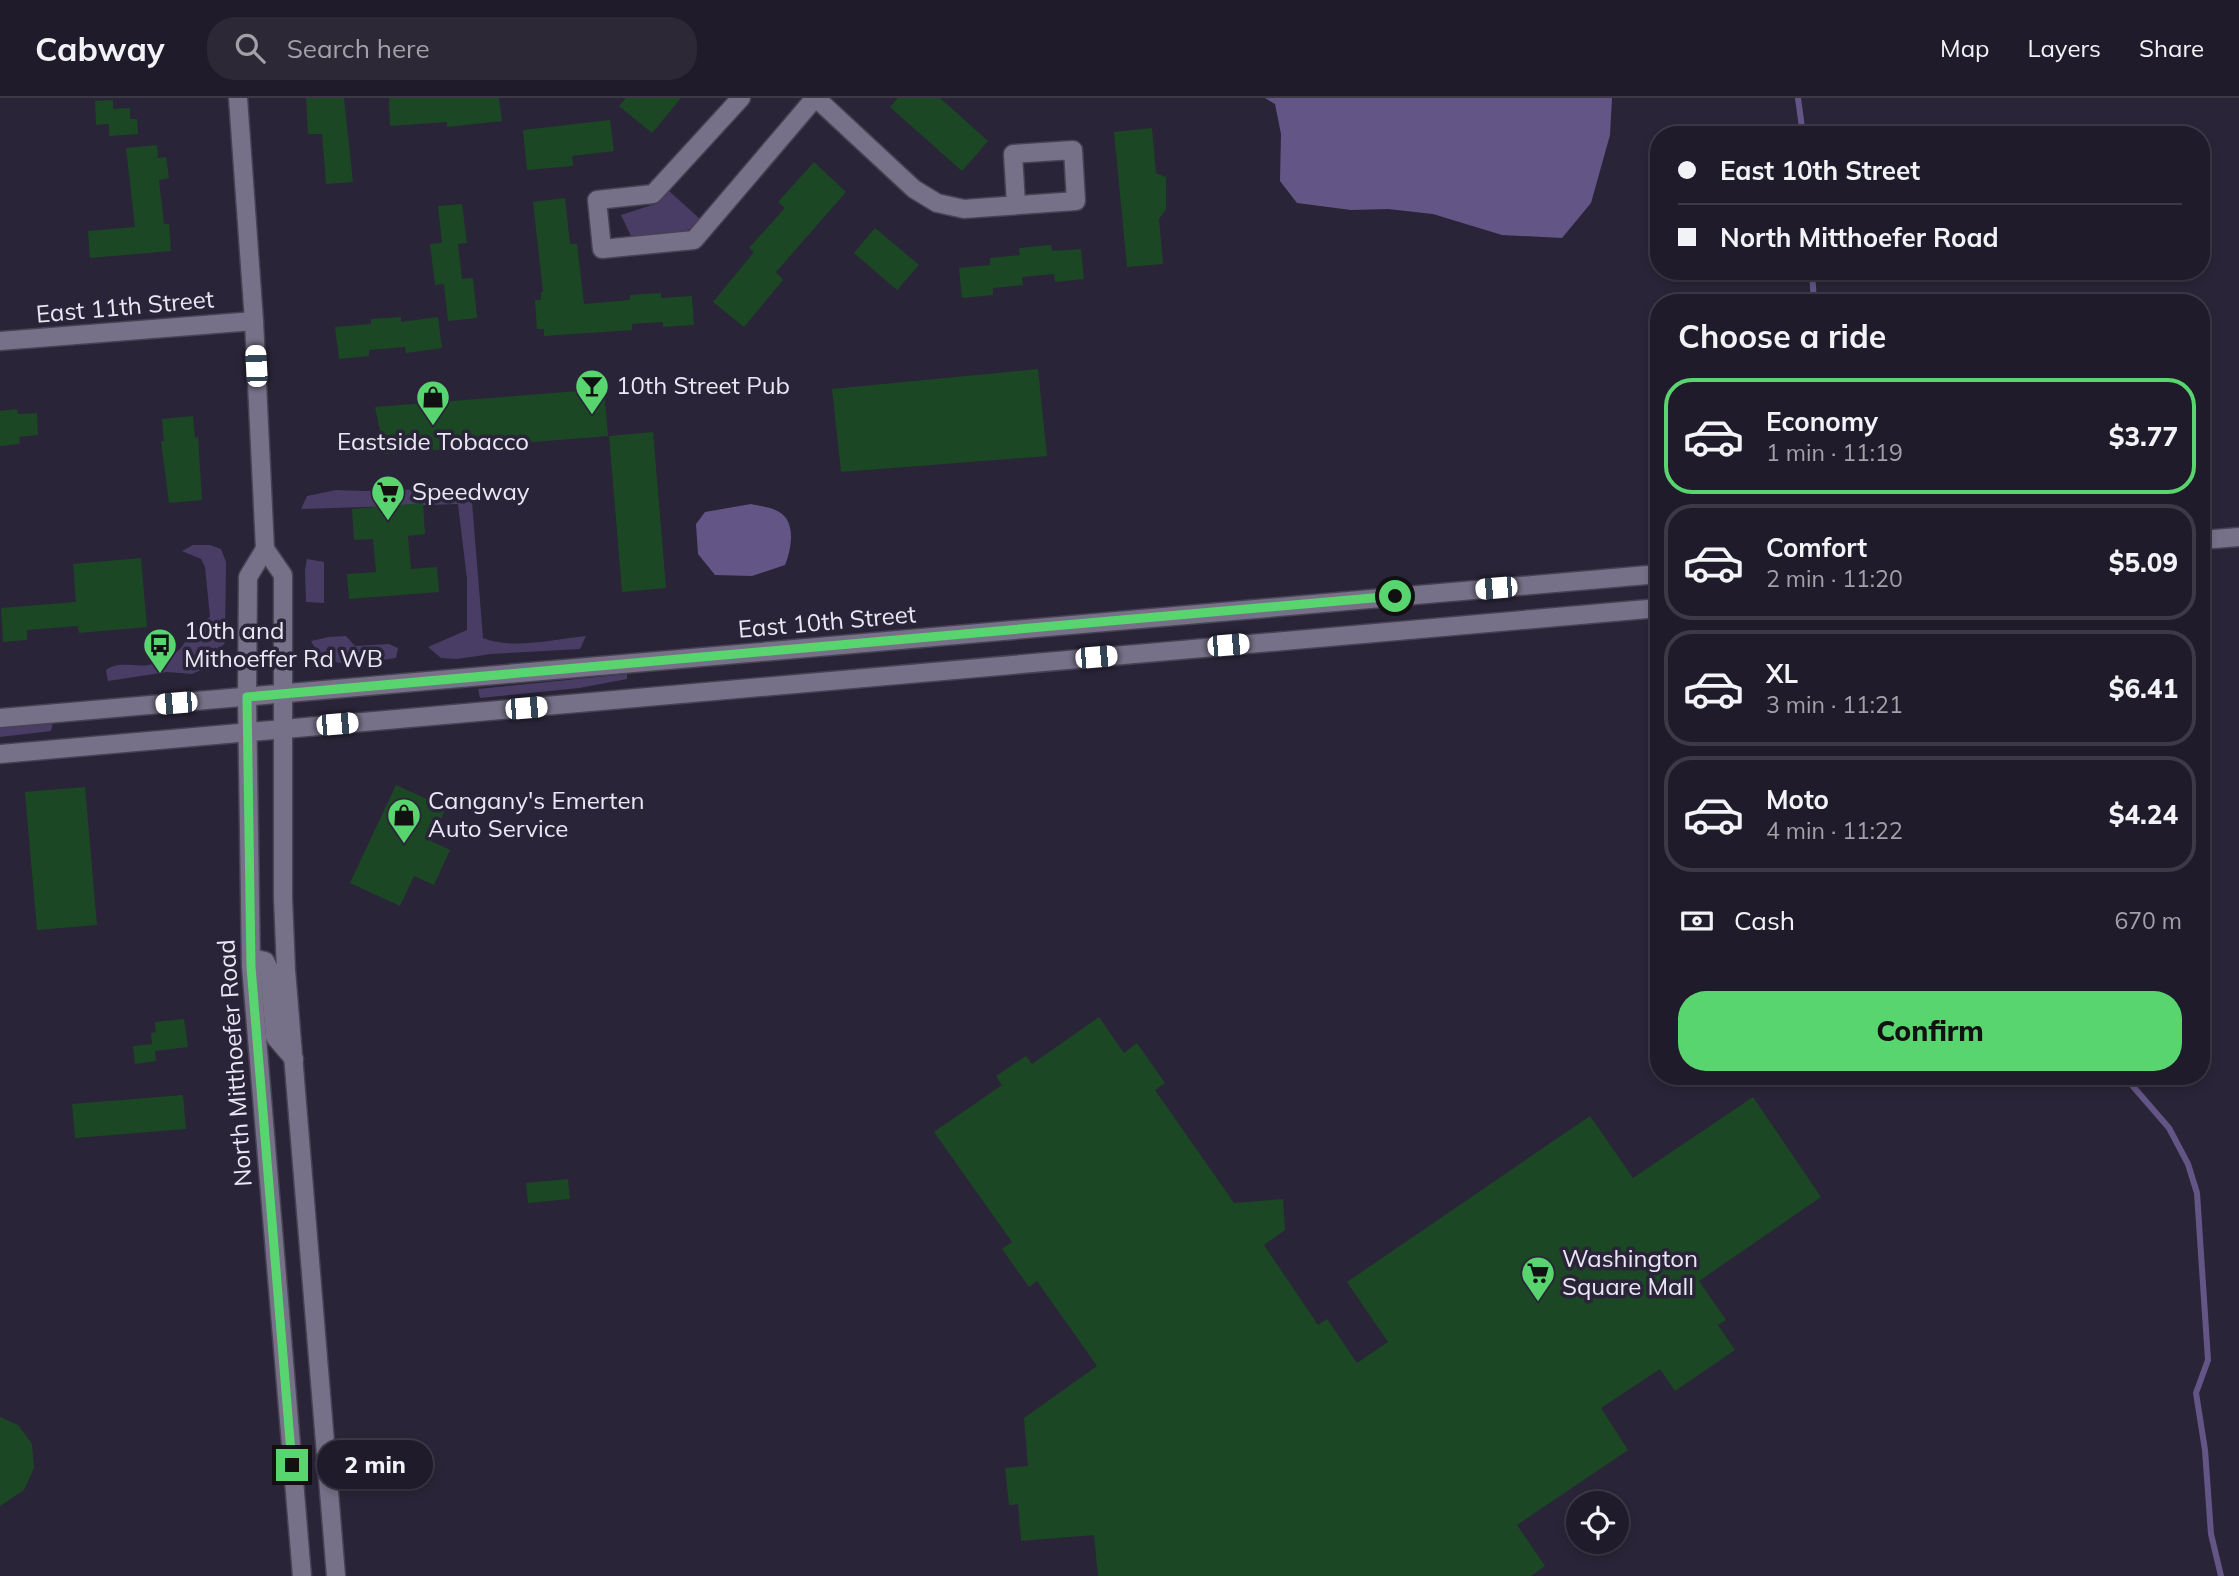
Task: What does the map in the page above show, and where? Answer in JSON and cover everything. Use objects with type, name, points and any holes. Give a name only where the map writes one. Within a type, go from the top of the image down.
[{"type":"main road","points":[[238,98],[254,321],[265,549],[283,575],[283,898],[336,1576]]},
{"type":"main road","points":[[741,98],[653,194],[597,200],[602,248],[694,240],[815,98],[925,197],[944,206],[964,209],[1076,201],[1073,150],[1013,154],[1016,204]]},
{"type":"main road","name":"East 11th Street","points":[[0,341],[254,321]]},
{"type":"main road","points":[[2210,539],[2239,537]]},
{"type":"main road","name":"North Mitthoefer Road","points":[[265,549],[248,578],[251,958],[302,1576]]},
{"type":"main road","name":"East 10th Street","points":[[0,719],[1650,575]]},
{"type":"main road","points":[[0,754],[1650,609]]},
{"type":"main road","points":[[251,958],[265,961],[270,969],[275,1037],[294,1059]]},
{"type":"shaded area","points":[[1265,98],[1612,98],[1610,135],[1591,203],[1562,238],[1502,235],[1433,214],[1388,209],[1351,210],[1297,203],[1280,181],[1281,134],[1275,104]]},
{"type":"shaded area","points":[[669,191],[700,219],[698,226],[649,244],[631,236],[621,215],[658,203]]},
{"type":"shaded area","points":[[464,488],[472,502],[483,638],[521,643],[586,636],[580,649],[491,654],[457,659],[441,658],[428,647],[467,630],[467,579],[458,504],[301,509],[307,496],[336,490]]},
{"type":"shaded area","points":[[751,504],[776,510],[788,522],[791,537],[785,565],[752,576],[715,575],[698,554],[696,524],[705,512]]},
{"type":"shaded area","points":[[193,545],[210,545],[221,549],[226,562],[225,643],[217,651],[210,666],[192,674],[167,672],[108,681],[106,670],[112,667],[149,665],[172,655],[180,649],[195,628],[210,617],[205,567],[201,559],[182,551]]},
{"type":"shaded area","points":[[307,559],[324,562],[324,603],[306,602]]},
{"type":"shaded area","points":[[346,636],[355,646],[389,644],[398,648],[396,658],[348,664],[337,662],[318,652],[311,641]]},
{"type":"shaded area","points":[[627,674],[627,679],[579,688],[480,698],[478,689]]},
{"type":"shaded area","points":[[53,723],[51,731],[0,737],[0,728]]},
{"type":"building","points":[[306,98],[344,98],[353,182],[326,184],[322,134],[308,134]]},
{"type":"building","points":[[389,98],[499,98],[502,121],[447,127],[447,122],[390,126]]},
{"type":"building","points":[[626,98],[681,98],[652,133],[619,106]]},
{"type":"building","points":[[898,98],[940,98],[988,141],[962,171],[890,107]]},
{"type":"building","points":[[113,100],[113,109],[130,108],[130,119],[137,119],[138,134],[109,136],[109,124],[96,125],[95,101]]},
{"type":"building","points":[[610,120],[614,151],[572,156],[573,166],[527,170],[523,130]]},
{"type":"building","points":[[1152,128],[1156,173],[1166,177],[1166,209],[1159,219],[1163,264],[1127,267],[1114,132]]},
{"type":"building","points":[[157,145],[158,158],[166,157],[169,178],[159,180],[164,224],[169,224],[171,251],[90,258],[88,231],[135,227],[126,148]]},
{"type":"building","points":[[814,162],[846,192],[776,272],[783,280],[744,327],[713,302],[754,252],[749,248],[785,208],[778,202]]},
{"type":"building","points":[[565,198],[570,244],[577,244],[584,304],[630,300],[630,295],[661,293],[661,298],[692,296],[694,325],[663,327],[663,322],[632,324],[632,330],[544,336],[544,329],[537,329],[535,300],[541,300],[543,292],[533,202]]},
{"type":"building","points":[[462,204],[467,243],[458,244],[462,279],[473,278],[477,318],[448,321],[444,284],[435,285],[430,244],[442,243],[438,206]]},
{"type":"building","points":[[875,228],[919,265],[897,290],[854,253]]},
{"type":"building","points":[[1051,245],[1052,251],[1081,249],[1084,279],[1055,282],[1054,274],[1022,277],[1023,285],[993,288],[993,295],[962,298],[959,268],[990,265],[990,258],[1020,255],[1019,248]]},
{"type":"building","points":[[401,317],[401,322],[438,317],[442,348],[406,353],[405,347],[369,350],[369,356],[339,359],[335,327],[371,324],[371,319]]},
{"type":"building","points":[[1038,369],[1047,456],[841,472],[832,389]]},
{"type":"building","points":[[604,389],[608,436],[385,454],[375,407]]},
{"type":"building","points":[[17,409],[18,414],[37,413],[38,435],[19,437],[20,444],[0,446],[0,411]]},
{"type":"building","points":[[193,416],[195,438],[198,437],[202,500],[169,503],[161,441],[164,441],[162,419]]},
{"type":"building","points":[[653,432],[666,588],[622,592],[609,436]]},
{"type":"building","points":[[423,503],[425,534],[408,536],[411,569],[437,567],[439,592],[349,599],[347,574],[376,572],[373,539],[354,540],[352,509]]},
{"type":"building","points":[[141,558],[147,627],[79,633],[78,626],[27,630],[27,640],[3,642],[1,608],[76,602],[73,564]]},
{"type":"building","name":"Cangany's Emerten Auto Service","points":[[396,785],[446,808],[431,841],[450,850],[434,885],[414,876],[400,906],[350,883]]},
{"type":"building","points":[[85,787],[97,925],[37,930],[25,792]]},
{"type":"building","name":"Washington Square Mall","points":[[1099,1017],[1124,1053],[1137,1043],[1165,1083],[1155,1090],[1234,1203],[1283,1199],[1285,1230],[1264,1245],[1318,1325],[1327,1319],[1357,1363],[1388,1342],[1347,1282],[1590,1116],[1633,1178],[1753,1097],[1821,1197],[1699,1281],[1726,1320],[1718,1325],[1735,1350],[1675,1391],[1660,1369],[1601,1408],[1628,1450],[1517,1525],[1545,1566],[1531,1576],[1098,1576],[1094,1535],[1021,1541],[1018,1504],[1009,1505],[1005,1468],[1028,1466],[1024,1418],[1097,1366],[1037,1281],[1029,1287],[1002,1249],[1012,1242],[934,1132],[1002,1085],[996,1076],[1026,1056],[1032,1064]]},
{"type":"building","points":[[184,1019],[188,1047],[155,1051],[156,1061],[135,1064],[133,1046],[152,1044],[151,1033],[156,1032],[155,1022]]},
{"type":"building","points":[[183,1095],[186,1129],[75,1138],[72,1104]]},
{"type":"building","points":[[568,1179],[570,1199],[528,1203],[526,1183]]},
{"type":"building","points":[[0,1417],[18,1425],[32,1444],[34,1468],[24,1490],[0,1506]]},
{"type":"waterway","points":[[1798,98],[1802,126]]},
{"type":"waterway","points":[[1813,280],[1813,294]]},
{"type":"waterway","points":[[2132,1085],[2169,1128],[2188,1164],[2197,1193],[2208,1360],[2196,1393],[2205,1450],[2211,1534],[2221,1576]]},
{"type":"place","name":"10th Street Pub","points":[[592,416]]},
{"type":"place","name":"Eastside Tobacco","points":[[433,427]]},
{"type":"place","name":"Speedway","points":[[388,522]]},
{"type":"place","name":"10th and Mithoeffer Rd WB","points":[[160,675]]},
{"type":"place","name":"Cangany's Emerten Auto Service","points":[[404,845]]},
{"type":"place","name":"Washington Square Mall","points":[[1538,1303]]},
{"type":"route","points":[[292,1465],[251,967],[247,697],[1395,596]]}]
